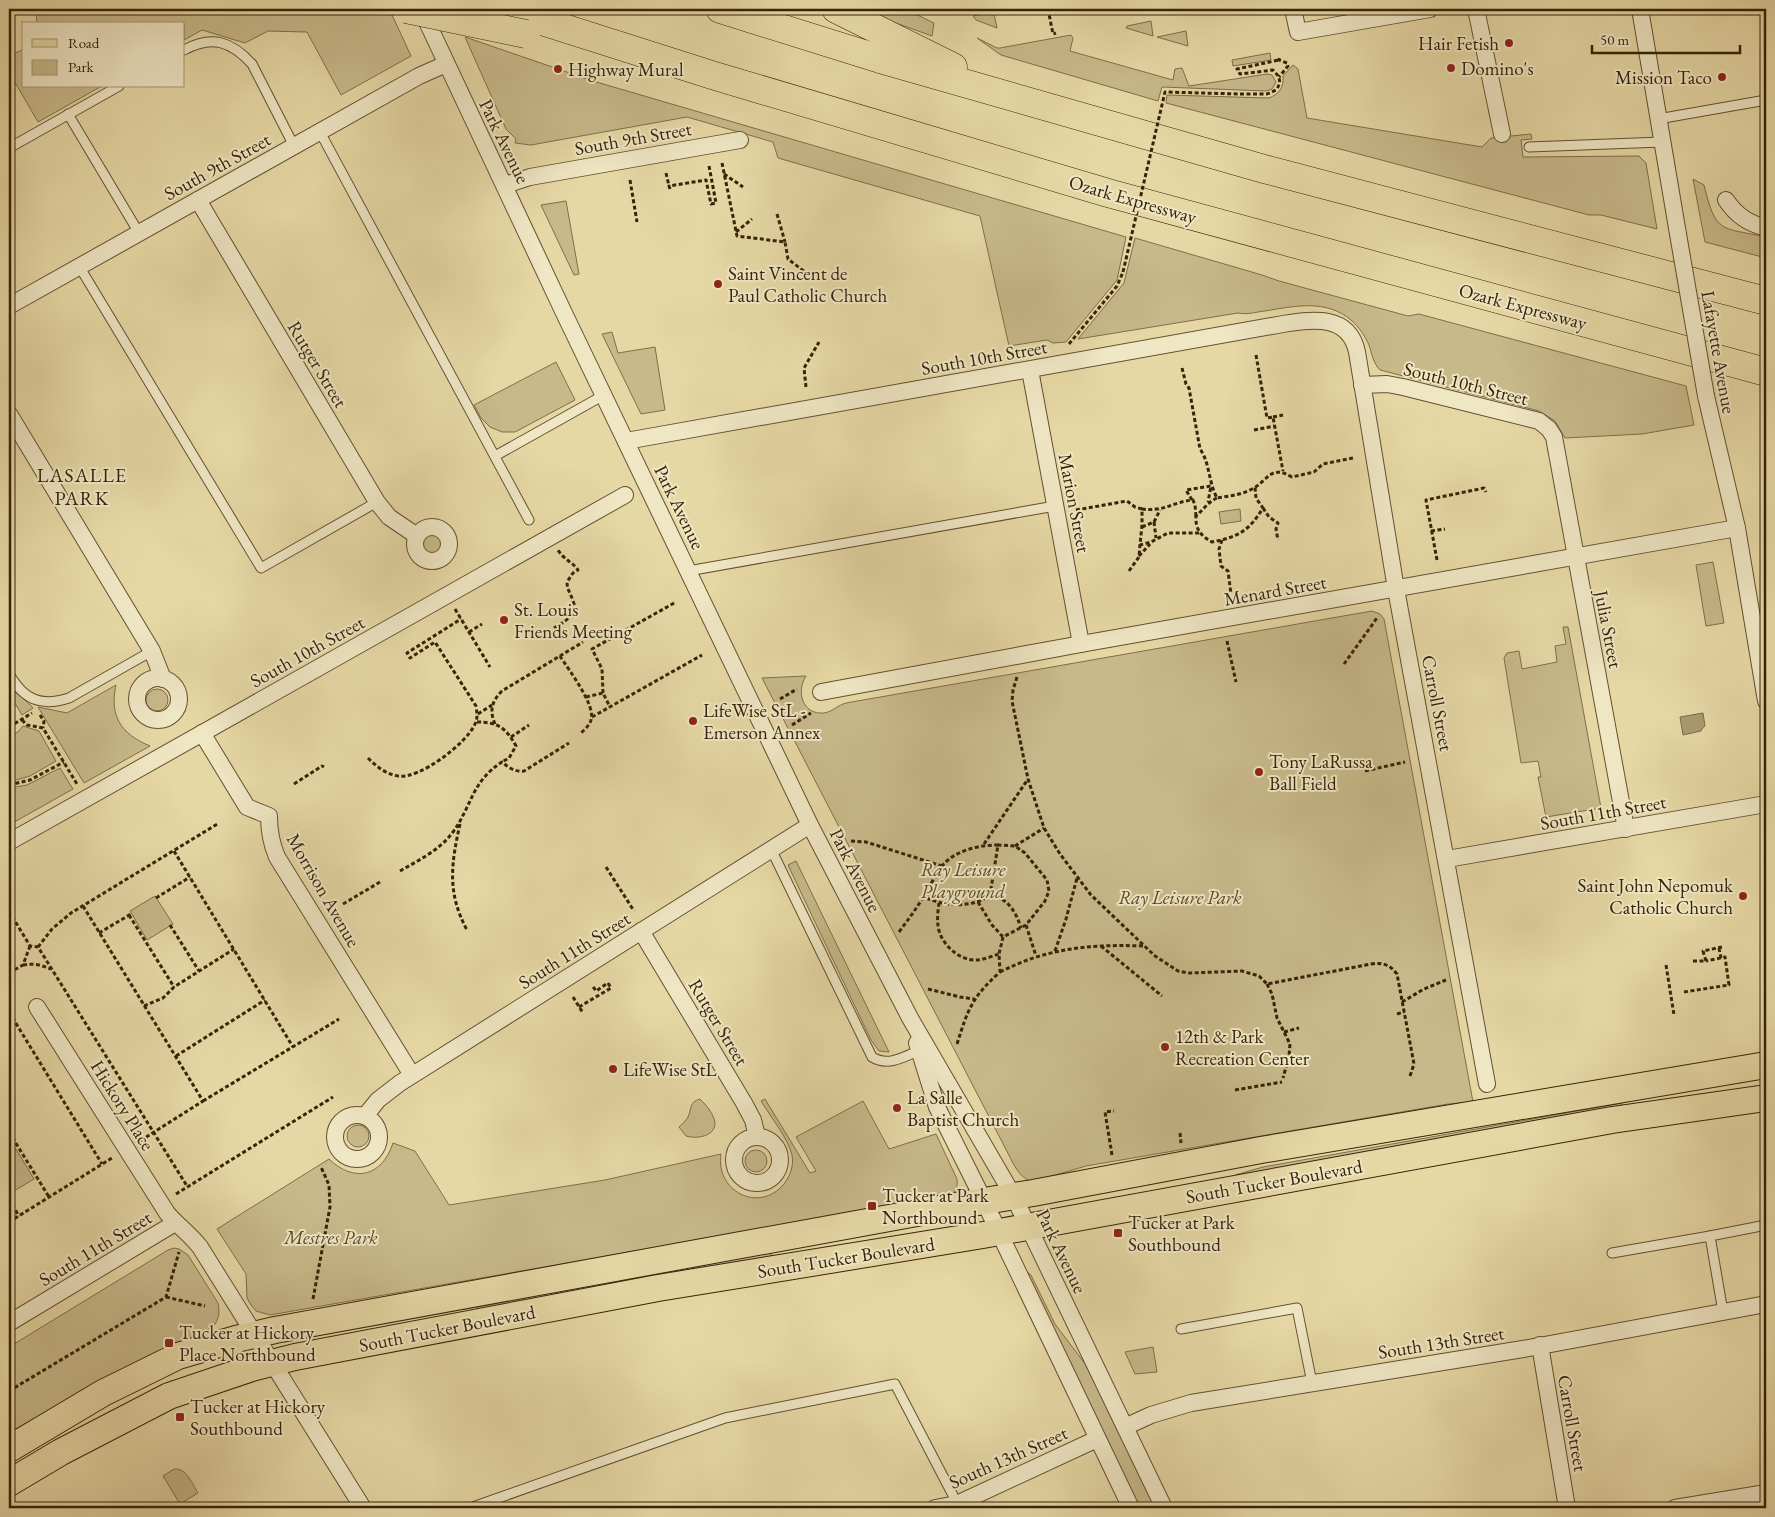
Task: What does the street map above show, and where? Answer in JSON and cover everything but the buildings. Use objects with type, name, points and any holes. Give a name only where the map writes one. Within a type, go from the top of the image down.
[{"type":"highway","name":"Ozark Expressway","points":[[406,9],[518,19],[585,42],[609,43],[1108,193],[1766,372]]},
{"type":"highway","points":[[720,9],[880,59],[1264,169],[1766,301]]},
{"type":"highway","points":[[836,9],[1017,99]]},
{"type":"main road","name":"South Tucker Boulevard","points":[[9,1449],[103,1394],[178,1356],[236,1338],[1014,1197],[1261,1150],[1766,1065]]},
{"type":"main road","name":"South Tucker Boulevard","points":[[9,1483],[61,1452],[169,1396],[273,1362],[658,1288],[998,1232],[1612,1120],[1766,1098]]},
{"type":"street","name":"Park Avenue","points":[[421,9],[810,825],[910,1018],[1014,1197],[1164,1508]]},
{"type":"street","points":[[1293,9],[1298,32],[1430,9]]},
{"type":"street","points":[[1476,9],[1502,134]]},
{"type":"street","name":"Lafayette Avenue","points":[[1640,9],[1706,396],[1736,528],[1766,701]]},
{"type":"street","name":"South 9th Street","points":[[9,306],[419,76],[446,64]]},
{"type":"street","name":"South 9th Street","points":[[505,186],[530,177],[740,140]]},
{"type":"street","name":"Rutger Street","points":[[198,200],[377,502],[389,516],[417,536]]},
{"type":"street","points":[[1726,200],[1742,219],[1751,224],[1766,228]]},
{"type":"street","name":"South 10th Street","points":[[626,441],[1306,320],[1330,323],[1346,331]]},
{"type":"street","name":"Carroll Street","points":[[1346,331],[1352,337],[1355,345],[1396,589],[1487,1084]]},
{"type":"street","name":"Marion Street","points":[[1030,370],[1081,644]]},
{"type":"street","name":"South 10th Street","points":[[1362,385],[1387,384],[1403,387],[1539,421],[1549,429],[1554,437]]},
{"type":"street","points":[[9,414],[152,651],[163,679]]},
{"type":"street","name":"Julia Street","points":[[1554,437],[1626,828]]},
{"type":"street","name":"South 10th Street","points":[[9,842],[625,495]]},
{"type":"street","name":"Menard Street","points":[[821,692],[1736,528]]},
{"type":"street","name":"Morrison Avenue","points":[[202,733],[247,807],[270,816],[269,830],[277,857],[412,1075]]},
{"type":"street","name":"South 11th Street","points":[[1447,860],[1766,804]]},
{"type":"street","name":"South 11th Street","points":[[365,1116],[385,1094],[412,1075],[810,825]]},
{"type":"street","name":"Rutger Street","points":[[641,931],[744,1103],[753,1120],[757,1136]]},
{"type":"street","name":"Hickory Place","points":[[38,1007],[167,1213],[175,1223],[192,1236],[200,1247],[363,1508]]},
{"type":"street","name":"Park Avenue","points":[[910,1018],[937,1107],[1131,1508]]},
{"type":"street","name":"South 11th Street","points":[[9,1323],[175,1223]]},
{"type":"street","name":"South 13th Street","points":[[1125,1427],[1191,1403],[1540,1345],[1766,1304]]},
{"type":"street","name":"Carroll Street","points":[[1540,1345],[1568,1508]]},
{"type":"street","name":"South 13th Street","points":[[935,1508],[958,1506],[1097,1439]]},
{"type":"street","points":[[1675,1508],[1766,1493]]},
{"type":"lane","points":[[185,50],[204,41],[216,40],[243,53],[252,64],[294,146]]},
{"type":"lane","points":[[9,148],[115,88]]},
{"type":"lane","points":[[1658,119],[1766,100]]},
{"type":"lane","points":[[68,114],[139,233]]},
{"type":"lane","points":[[320,132],[529,520]]},
{"type":"lane","points":[[1529,148],[1662,142]]},
{"type":"lane","points":[[79,266],[261,568],[377,502]]},
{"type":"lane","points":[[495,456],[604,395]]},
{"type":"lane","points":[[688,571],[1055,506]]},
{"type":"lane","points":[[9,674],[20,690],[30,698],[41,702],[56,702],[69,698],[152,651]]},
{"type":"lane","points":[[771,849],[872,1057],[879,1062],[887,1062],[920,1050]]},
{"type":"lane","points":[[1612,1253],[1766,1224]]},
{"type":"lane","points":[[1710,1236],[1723,1312]]},
{"type":"lane","points":[[1181,1329],[1297,1308],[1312,1383]]},
{"type":"lane","points":[[470,1508],[725,1418],[895,1384],[958,1506]]},
{"type":"path","points":[[1048,9],[1053,34],[1056,33]]},
{"type":"path","points":[[1068,344],[1117,286],[1123,272],[1165,92],[1272,93],[1279,86],[1279,77],[1288,66],[1287,63],[1279,59],[1238,69],[1240,74],[1273,70],[1279,77]]},
{"type":"path","points":[[722,163],[737,236],[785,242]]},
{"type":"path","points":[[666,173],[670,188],[706,180],[711,204],[716,203],[709,166]]},
{"type":"path","points":[[724,174],[743,187]]},
{"type":"path","points":[[630,180],[637,222]]},
{"type":"path","points":[[777,214],[788,259],[805,272]]},
{"type":"path","points":[[736,232],[752,219]]},
{"type":"path","points":[[806,387],[804,368],[819,342]]},
{"type":"path","points":[[1256,355],[1268,418],[1283,415]]},
{"type":"path","points":[[1182,368],[1186,384],[1189,388],[1200,449],[1206,457],[1211,486],[1217,498]]},
{"type":"path","points":[[1273,417],[1283,471]]},
{"type":"path","points":[[1254,430],[1274,426]]},
{"type":"path","points":[[1208,502],[1249,490],[1271,473],[1283,471],[1292,477],[1314,472],[1323,464],[1353,458]]},
{"type":"path","points":[[1184,502],[1186,490],[1211,486]]},
{"type":"path","points":[[1196,516],[1208,502],[1211,486]]},
{"type":"path","points":[[1255,487],[1256,498]]},
{"type":"path","points":[[1437,560],[1426,500],[1484,488],[1486,492]]},
{"type":"path","points":[[1249,490],[1269,516],[1278,523],[1276,529],[1278,540]]},
{"type":"path","points":[[1186,493],[1195,505],[1196,524],[1200,533],[1219,549]]},
{"type":"path","points":[[1076,510],[1127,501],[1135,507],[1142,509],[1160,510],[1193,500]]},
{"type":"path","points":[[1195,505],[1203,510]]},
{"type":"path","points":[[1212,542],[1234,537],[1244,532],[1263,508]]},
{"type":"path","points":[[1139,556],[1142,509]]},
{"type":"path","points":[[1156,539],[1154,522],[1160,510]]},
{"type":"path","points":[[1258,516],[1269,516]]},
{"type":"path","points":[[1142,527],[1154,522]]},
{"type":"path","points":[[1188,533],[1196,524]]},
{"type":"path","points":[[1431,531],[1446,529]]},
{"type":"path","points":[[1140,545],[1151,542],[1168,533],[1200,533]]},
{"type":"path","points":[[551,537],[566,561],[576,566],[578,570],[573,573],[567,582],[575,604],[574,612],[554,628]]},
{"type":"path","points":[[1222,540],[1219,549],[1221,566],[1228,571],[1231,594]]},
{"type":"path","points":[[1129,571],[1151,542]]},
{"type":"path","points":[[447,595],[490,667]]},
{"type":"path","points":[[610,707],[602,693],[602,669],[592,649],[676,602]]},
{"type":"path","points":[[1344,664],[1377,618]]},
{"type":"path","points":[[368,758],[386,773],[399,777],[410,775],[443,758],[472,730],[478,714],[476,706],[435,642],[410,658],[407,653],[461,619]]},
{"type":"path","points":[[469,632],[482,624]]},
{"type":"path","points":[[1227,641],[1236,682]]},
{"type":"path","points":[[495,724],[491,709],[495,698],[502,691],[582,642]]},
{"type":"path","points":[[560,655],[586,697],[592,716],[588,726],[582,733]]},
{"type":"path","points":[[592,716],[702,655]]},
{"type":"path","points":[[1017,677],[1012,701],[1028,778],[1044,828],[1077,878],[1091,895],[1144,946],[1155,956],[1178,971],[1189,973],[1242,972],[1259,976],[1267,984],[1272,994],[1277,1018],[1290,1044],[1289,1056],[1282,1080],[1235,1090]]},
{"type":"path","points":[[780,699],[797,689]]},
{"type":"path","points":[[586,697],[602,693]]},
{"type":"path","points":[[478,714],[493,705]]},
{"type":"path","points":[[9,727],[37,710],[44,721],[43,728],[86,799]]},
{"type":"path","points":[[792,724],[811,713]]},
{"type":"path","points":[[22,720],[32,727],[43,728]]},
{"type":"path","points":[[400,871],[444,842],[460,822],[477,786],[485,775],[508,758],[516,746],[504,728],[486,722],[476,722]]},
{"type":"path","points":[[511,736],[529,725]]},
{"type":"path","points":[[502,762],[518,772],[524,771],[570,743]]},
{"type":"path","points":[[9,785],[30,780],[64,762]]},
{"type":"path","points":[[1365,771],[1405,762]]},
{"type":"path","points":[[294,784],[322,766],[324,767]]},
{"type":"path","points":[[984,845],[1028,778]]},
{"type":"path","points":[[460,822],[453,856],[452,874],[458,913],[467,930]]},
{"type":"path","points":[[38,947],[61,920],[219,823]]},
{"type":"path","points":[[1015,846],[1044,828]]},
{"type":"path","points":[[851,841],[866,842],[942,866]]},
{"type":"path","points":[[899,932],[924,897],[942,866],[958,854],[984,845],[1015,846],[1025,853],[1041,871],[1047,880],[1050,891],[1045,901],[1026,925],[1003,937]]},
{"type":"path","points":[[990,895],[998,845]]},
{"type":"path","points":[[174,851],[293,1047]]},
{"type":"path","points":[[606,868],[634,911]]},
{"type":"path","points":[[156,898],[190,877]]},
{"type":"path","points":[[1054,952],[1066,919],[1077,878]]},
{"type":"path","points":[[343,904],[380,882]]},
{"type":"path","points":[[924,897],[949,904],[978,902],[990,895],[997,896],[1009,905],[1021,928]]},
{"type":"path","points":[[939,902],[938,926],[940,934],[946,945],[955,953],[973,960],[982,960],[999,954]]},
{"type":"path","points":[[978,902],[992,925],[1003,937]]},
{"type":"path","points":[[83,906],[203,1102]]},
{"type":"path","points":[[9,910],[30,946]]},
{"type":"path","points":[[99,933],[130,914],[174,987]]},
{"type":"path","points":[[1026,925],[1036,956]]},
{"type":"path","points":[[170,926],[199,971]]},
{"type":"path","points":[[1000,972],[999,954],[1003,937]]},
{"type":"path","points":[[30,946],[38,947]]},
{"type":"path","points":[[23,965],[30,946]]},
{"type":"path","points":[[1101,946],[1162,996]]},
{"type":"path","points":[[957,1044],[974,999],[1000,972],[1036,956],[1071,948],[1144,946]]},
{"type":"path","points":[[38,947],[187,1186]]},
{"type":"path","points":[[1706,961],[1704,951],[1721,948],[1721,958]]},
{"type":"path","points":[[144,1006],[164,998],[174,987],[234,949]]},
{"type":"path","points":[[1684,992],[1729,985],[1725,957],[1706,961],[1693,961]]},
{"type":"path","points":[[1267,984],[1378,963],[1387,964],[1397,974],[1414,1064],[1410,1076]]},
{"type":"path","points":[[9,972],[23,965],[34,964],[43,965],[51,970]]},
{"type":"path","points":[[1666,965],[1674,1015]]},
{"type":"path","points":[[1402,1002],[1424,989],[1446,980]]},
{"type":"path","points":[[579,1007],[611,988],[608,983],[596,991],[592,984]]},
{"type":"path","points":[[928,989],[974,999]]},
{"type":"path","points":[[573,997],[583,1013]]},
{"type":"path","points":[[176,1056],[265,1000]]},
{"type":"path","points":[[9,1012],[102,1164]]},
{"type":"path","points":[[1397,1014],[1404,1012]]},
{"type":"path","points":[[153,1132],[339,1019]]},
{"type":"path","points":[[1284,1032],[1299,1028]]},
{"type":"path","points":[[175,1194],[333,1097]]},
{"type":"path","points":[[1113,1158],[1105,1112],[1114,1111]]},
{"type":"path","points":[[9,1132],[49,1197]]},
{"type":"path","points":[[1180,1133],[1181,1140]]},
{"type":"path","points":[[9,1222],[117,1155]]},
{"type":"path","points":[[313,1299],[330,1207],[328,1185],[321,1167]]},
{"type":"path","points":[[9,1200],[19,1216]]},
{"type":"path","points":[[9,1392],[166,1297],[179,1252]]},
{"type":"path","points":[[166,1297],[205,1306]]},
{"type":"green space","points":[[36,9],[362,9],[392,15],[411,56],[341,95],[307,32],[268,31],[245,43],[202,30],[185,39],[185,22],[37,22]]},
{"type":"green space","points":[[857,9],[905,9],[934,23],[932,36]]},
{"type":"green space","points":[[982,9],[993,9],[997,28],[976,20],[973,16],[982,14]]},
{"type":"green space","points":[[1151,21],[1153,36],[1126,28],[1127,26]]},
{"type":"green space","points":[[1186,31],[1188,46],[1157,37]]},
{"type":"green space","points":[[1071,35],[1073,38],[1070,51],[1173,80],[1175,69],[1182,68],[1189,86],[1267,74],[1272,75],[1276,82],[1272,89],[1266,91],[1162,87],[1158,101],[1001,55],[977,38],[1000,48]]},
{"type":"green space","points":[[465,37],[593,81],[1126,237],[1117,280],[1066,342],[1053,343],[1047,340],[1009,346],[980,216],[778,158],[773,142],[687,117],[531,145],[515,143],[516,139],[506,129]]},
{"type":"green space","points":[[22,50],[22,88],[98,88],[38,122],[9,72],[9,56]]},
{"type":"green space","points":[[1270,53],[1271,60],[1233,66],[1232,60]]},
{"type":"green space","points":[[1293,65],[1298,69],[1307,118],[1482,147],[1491,138],[1531,134],[1532,139],[1521,140],[1523,157],[1639,156],[1646,163],[1657,229],[1601,215],[1589,215],[1166,103],[1167,95],[1269,98],[1276,95],[1280,90],[1283,84],[1283,76]]},
{"type":"green space","points":[[1693,179],[1704,185],[1712,212],[1722,226],[1739,232],[1766,237],[1766,258],[1705,242]]},
{"type":"green space","points":[[566,201],[579,274],[574,275],[541,205]]},
{"type":"green space","points":[[1135,238],[1279,281],[1408,316],[1419,314],[1686,386],[1694,425],[1642,434],[1565,438],[1555,421],[1539,411],[1380,370],[1374,361],[1369,345],[1357,326],[1341,313],[1321,307],[1299,306],[1248,314],[1238,313],[1078,339],[1124,283]]},
{"type":"green space","points":[[612,332],[618,353],[655,347],[665,410],[641,414],[602,334]]},
{"type":"green space","points":[[556,362],[575,400],[515,432],[502,432],[490,427],[481,418],[474,405]]},
{"type":"green space","points":[[1240,509],[1241,521],[1221,524],[1219,512]]},
{"type":"green space","points":[[432,534],[440,537],[443,545],[440,553],[432,556],[424,553],[421,545],[424,537]]},
{"type":"green space","points":[[1713,562],[1724,623],[1706,626],[1696,565]]},
{"type":"green space","name":"Ray Leisure Park","points":[[1372,611],[1380,614],[1384,619],[1473,1102],[1448,1104],[1086,1166],[1035,1181],[1025,1178],[1014,1165],[762,678],[806,676],[801,688],[803,701],[806,706],[816,713],[824,713],[846,703]]},
{"type":"green space","points":[[1563,627],[1568,627],[1601,808],[1546,817],[1538,777],[1541,777],[1538,761],[1521,763],[1504,658],[1507,653],[1519,651],[1522,669],[1557,662],[1555,646],[1566,644]]},
{"type":"green space","points":[[116,685],[114,706],[120,723],[131,736],[150,746],[84,783],[38,707],[67,713]]},
{"type":"green space","points":[[9,687],[33,708],[22,715],[9,693]]},
{"type":"green space","points":[[157,689],[165,692],[168,700],[165,708],[157,711],[149,708],[146,700],[149,692]]},
{"type":"green space","points":[[23,726],[39,731],[56,761],[30,776],[9,782],[9,736],[18,732]]},
{"type":"green space","points":[[60,768],[73,789],[9,825],[9,788],[27,785]]},
{"type":"green space","points":[[796,861],[889,1052],[879,1051],[871,1040],[788,865]]},
{"type":"green space","points":[[155,896],[173,924],[147,940],[130,911]]},
{"type":"green space","points":[[700,1099],[713,1116],[714,1128],[704,1136],[686,1136],[679,1127],[688,1117],[692,1104]]},
{"type":"green space","name":"Mestres Park","points":[[765,1099],[810,1173],[816,1171],[796,1137],[863,1101],[889,1149],[936,1134],[957,1179],[956,1189],[950,1196],[270,1315],[256,1311],[251,1305],[247,1298],[246,1274],[217,1229],[329,1159],[338,1167],[357,1173],[366,1173],[375,1169],[382,1163],[393,1143],[415,1151],[449,1205],[605,1180],[721,1154],[721,1167],[725,1179],[732,1188],[741,1194],[751,1197],[763,1197],[774,1193],[784,1184],[792,1167],[790,1148],[761,1101]]},
{"type":"green space","points":[[1622,1103],[1621,1106],[1236,1179],[1235,1175],[1263,1167]]},
{"type":"green space","points":[[358,1125],[368,1132],[369,1136],[362,1146],[358,1147],[348,1140],[347,1136],[354,1126]]},
{"type":"green space","points":[[16,1149],[34,1179],[9,1194],[9,1153]]},
{"type":"green space","points":[[756,1150],[764,1153],[767,1161],[764,1169],[756,1172],[748,1169],[745,1161],[748,1153]]},
{"type":"green space","points":[[174,1248],[188,1255],[218,1303],[217,1321],[213,1327],[108,1376],[9,1433],[9,1347]]},
{"type":"green space","points":[[770,1251],[772,1256],[478,1311],[477,1306]]},
{"type":"green space","points":[[1027,1273],[1031,1275],[1055,1324],[1089,1369],[1155,1508],[1139,1508]]},
{"type":"green space","points":[[1153,1347],[1157,1372],[1135,1374],[1125,1352]]},
{"type":"green space","points":[[174,1469],[179,1469],[186,1474],[198,1493],[180,1504],[163,1476]]},
{"type":"shaded area","points":[[1703,713],[1705,726],[1701,731],[1683,735],[1680,717]]},
{"type":"place","name":"Hair Fetish","points":[[1509,43]]},
{"type":"place","name":"Domino's","points":[[1451,68]]},
{"type":"place","name":"Highway Mural","points":[[558,69]]},
{"type":"place","name":"Mission Taco","points":[[1722,77]]},
{"type":"place","name":"Saint Vincent de Paul Catholic Church","points":[[718,284]]},
{"type":"place","name":"St. Louis Friends Meeting","points":[[504,620]]},
{"type":"place","name":"LifeWise StL - Emerson Annex","points":[[693,721]]},
{"type":"place","name":"Tony LaRussa Ball Field","points":[[1259,772]]},
{"type":"place","name":"Saint John Nepomuk Catholic Church","points":[[1743,896]]},
{"type":"place","name":"12th & Park Recreation Center","points":[[1165,1047]]},
{"type":"place","name":"LifeWise StL","points":[[613,1069]]},
{"type":"place","name":"La Salle Baptist Church","points":[[897,1108]]},
{"type":"place","name":"Tucker at Park Northbound","points":[[872,1206]]},
{"type":"place","name":"Tucker at Park Southbound","points":[[1118,1233]]},
{"type":"place","name":"Tucker at Hickory Place Northbound","points":[[169,1343]]},
{"type":"place","name":"Tucker at Hickory Southbound","points":[[180,1417]]},
{"type":"district","name":"LASALLE PARK","points":[[82,486]]},
{"type":"park label","name":"Ray Leisure Playground","points":[[963,880]]}]
